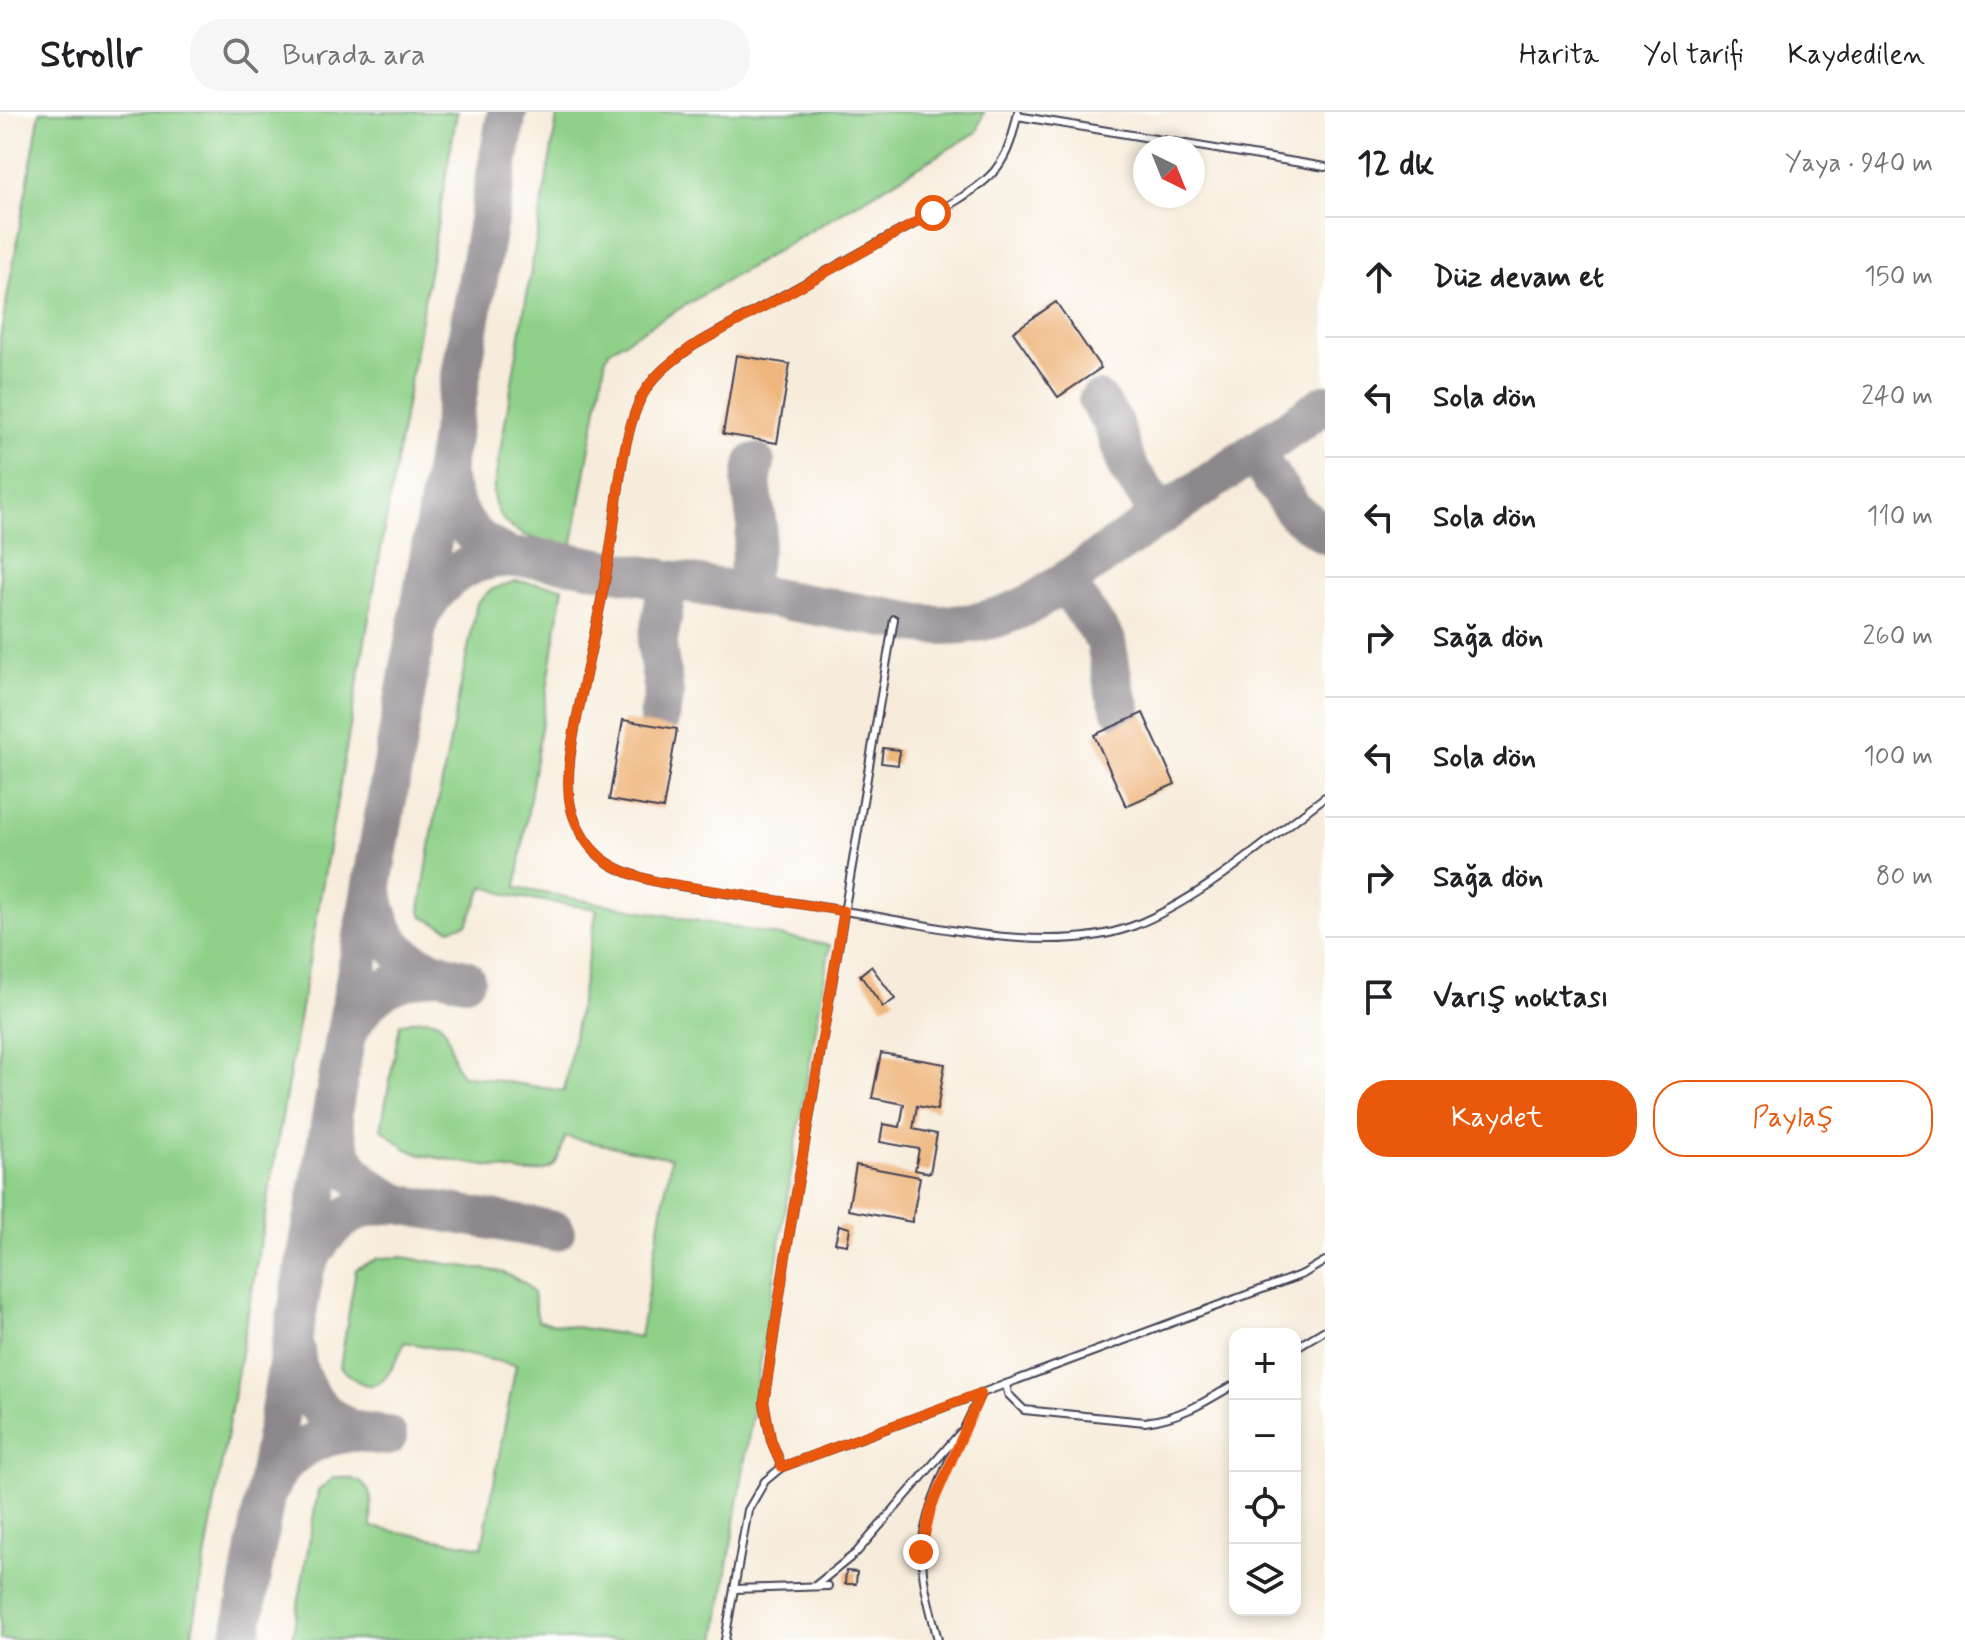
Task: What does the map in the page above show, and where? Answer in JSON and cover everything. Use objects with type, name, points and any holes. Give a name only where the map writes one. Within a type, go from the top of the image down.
[{"type":"lane","points":[[1325,167],[1017,114],[1004,157],[996,170],[979,185],[729,326],[668,364],[651,382],[639,402],[625,458],[569,783],[572,811],[585,841],[613,868],[630,876],[966,932],[1068,939],[1133,926],[1169,909],[1203,888],[1325,797]]},
{"type":"lane","points":[[782,1467],[771,1440],[764,1402],[785,1260],[894,619]]},
{"type":"lane","points":[[725,1640],[748,1510],[765,1481],[782,1467],[1303,1274],[1325,1261]]},
{"type":"lane","points":[[1301,1344],[1325,1330]]},
{"type":"lane","points":[[1006,1384],[1008,1394],[1024,1410],[1145,1422],[1186,1413],[1229,1388]]},
{"type":"lane","points":[[938,1640],[924,1585],[921,1552],[931,1508],[981,1393]]},
{"type":"lane","points":[[815,1586],[856,1553],[966,1426]]},
{"type":"lane","points":[[734,1589],[828,1586]]},
{"type":"green space","points":[[40,112],[457,112],[191,1640],[0,1640],[0,338]]},
{"type":"green space","points":[[558,112],[984,112],[977,132],[610,350],[606,357],[572,548],[533,538],[511,527],[496,507],[493,493]]},
{"type":"green space","points":[[515,581],[563,587],[516,888],[830,945],[716,1640],[292,1640],[318,1491],[335,1477],[358,1481],[368,1490],[371,1497],[371,1527],[482,1547],[516,1365],[405,1342],[381,1382],[373,1385],[353,1379],[340,1367],[356,1269],[379,1258],[402,1257],[502,1272],[525,1283],[533,1293],[538,1321],[640,1337],[671,1158],[565,1137],[560,1154],[551,1168],[527,1173],[421,1155],[407,1149],[381,1129],[400,1024],[420,1019],[434,1020],[442,1026],[456,1066],[463,1075],[564,1091],[597,909],[511,896],[484,886],[467,924],[450,929],[423,917],[420,910],[477,603],[490,590]]},
{"type":"building","points":[[1056,302],[1101,368],[1058,397],[1013,332]]},
{"type":"building","points":[[736,355],[790,364],[777,443],[723,434]]},
{"type":"building","points":[[1143,713],[1175,784],[1126,806],[1094,735]]},
{"type":"building","points":[[623,720],[677,729],[663,809],[609,800]]},
{"type":"building","points":[[883,748],[900,750],[898,765],[881,763]]},
{"type":"building","points":[[871,966],[895,999],[883,1007],[860,975]]},
{"type":"building","points":[[881,1053],[945,1064],[937,1110],[917,1106],[913,1129],[937,1134],[930,1173],[915,1170],[919,1149],[880,1142],[883,1124],[900,1127],[904,1104],[872,1098]]},
{"type":"building","points":[[856,1165],[920,1177],[912,1222],[848,1210]]},
{"type":"building","points":[[839,1225],[850,1228],[847,1245],[835,1243]]},
{"type":"building","points":[[846,1571],[857,1572],[856,1584],[845,1584]]},
{"type":"taxiway","points":[[240,1640],[507,112]]},
{"type":"taxiway","points":[[1098,401],[1112,421],[1128,468],[1154,505]]},
{"type":"taxiway","points":[[420,616],[432,596],[466,567],[488,560],[520,558],[576,564],[921,624],[980,622],[1036,601],[1325,404]]},
{"type":"taxiway","points":[[1259,461],[1295,512],[1325,534]]},
{"type":"taxiway","points":[[751,590],[753,594],[736,591],[747,581],[757,526],[751,483],[755,463]]},
{"type":"taxiway","points":[[445,476],[454,504],[466,526],[485,544],[512,558]]},
{"type":"taxiway","points":[[659,719],[664,692],[657,647],[666,593]]},
{"type":"taxiway","points":[[1073,594],[1106,641],[1114,689],[1121,708]]},
{"type":"taxiway","points":[[373,891],[383,928],[401,953],[429,969],[465,979]]},
{"type":"taxiway","points":[[347,1033],[364,1007],[384,990],[408,979],[438,973]]},
{"type":"taxiway","points":[[333,1120],[340,1150],[353,1172],[372,1189],[399,1204]]},
{"type":"taxiway","points":[[308,1262],[324,1237],[344,1218],[384,1204],[555,1231]]},
{"type":"taxiway","points":[[295,1350],[304,1386],[328,1416],[354,1431],[387,1436]]},
{"type":"taxiway","points":[[269,1489],[283,1464],[304,1447],[329,1436],[357,1431]]},
{"type":"route","points":[[921,1552],[931,1508],[981,1393],[782,1467],[771,1440],[764,1402],[844,911],[630,876],[613,868],[585,841],[572,811],[569,783],[577,720],[625,458],[639,402],[651,382],[668,364],[693,346],[933,213]]}]
